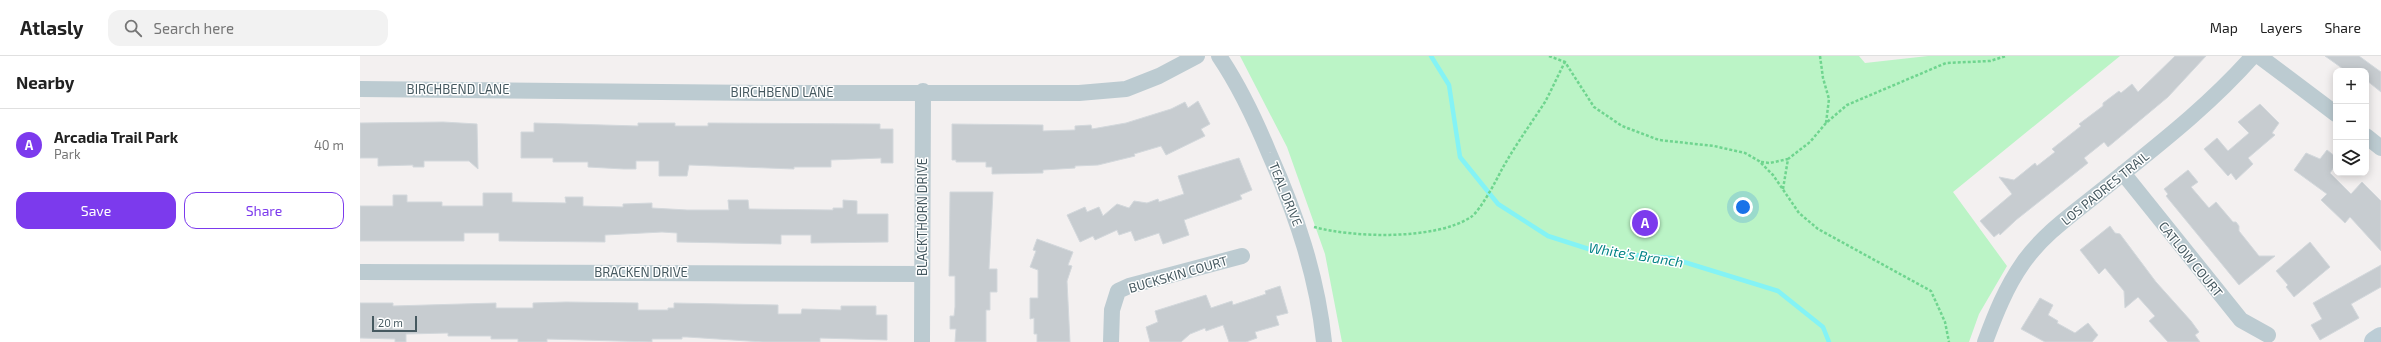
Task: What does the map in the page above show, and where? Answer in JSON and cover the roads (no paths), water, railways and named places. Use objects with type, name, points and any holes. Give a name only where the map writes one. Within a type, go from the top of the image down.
[{"type":"main road","points":[[2375,342],[2381,338]]},
{"type":"street","name":"BIRCHBEND LANE","points":[[360,89],[766,93],[923,91],[1079,92],[1126,88],[1159,76],[1197,56]]},
{"type":"street","name":"TEAL DRIVE","points":[[1220,56],[1252,113],[1300,228],[1310,262],[1324,342]]},
{"type":"street","name":"LOS PADRES TRAIL","points":[[1985,342],[1995,315],[2024,262],[2048,235],[2200,111],[2253,56]]},
{"type":"street","points":[[2259,56],[2333,112]]},
{"type":"street","name":"BLACKTHORN DRIVE","points":[[922,342],[923,91]]},
{"type":"street","points":[[2369,138],[2381,148]]},
{"type":"street","name":"CATLOW COURT","points":[[2123,173],[2241,320],[2268,335]]},
{"type":"street","name":"BUCKSKIN COURT","points":[[1111,342],[1112,310],[1118,291],[1128,286],[1242,256]]},
{"type":"street","name":"BRACKEN DRIVE","points":[[360,272],[922,274]]},
{"type":"waterway","name":"White's Branch","points":[[1431,56],[1449,85],[1460,157],[1498,204],[1548,236],[1598,252],[1671,258],[1778,291],[1823,327],[1829,342]]},
{"type":"place","name":"Arcadia Trail Park","points":[[1645,223]]}]
